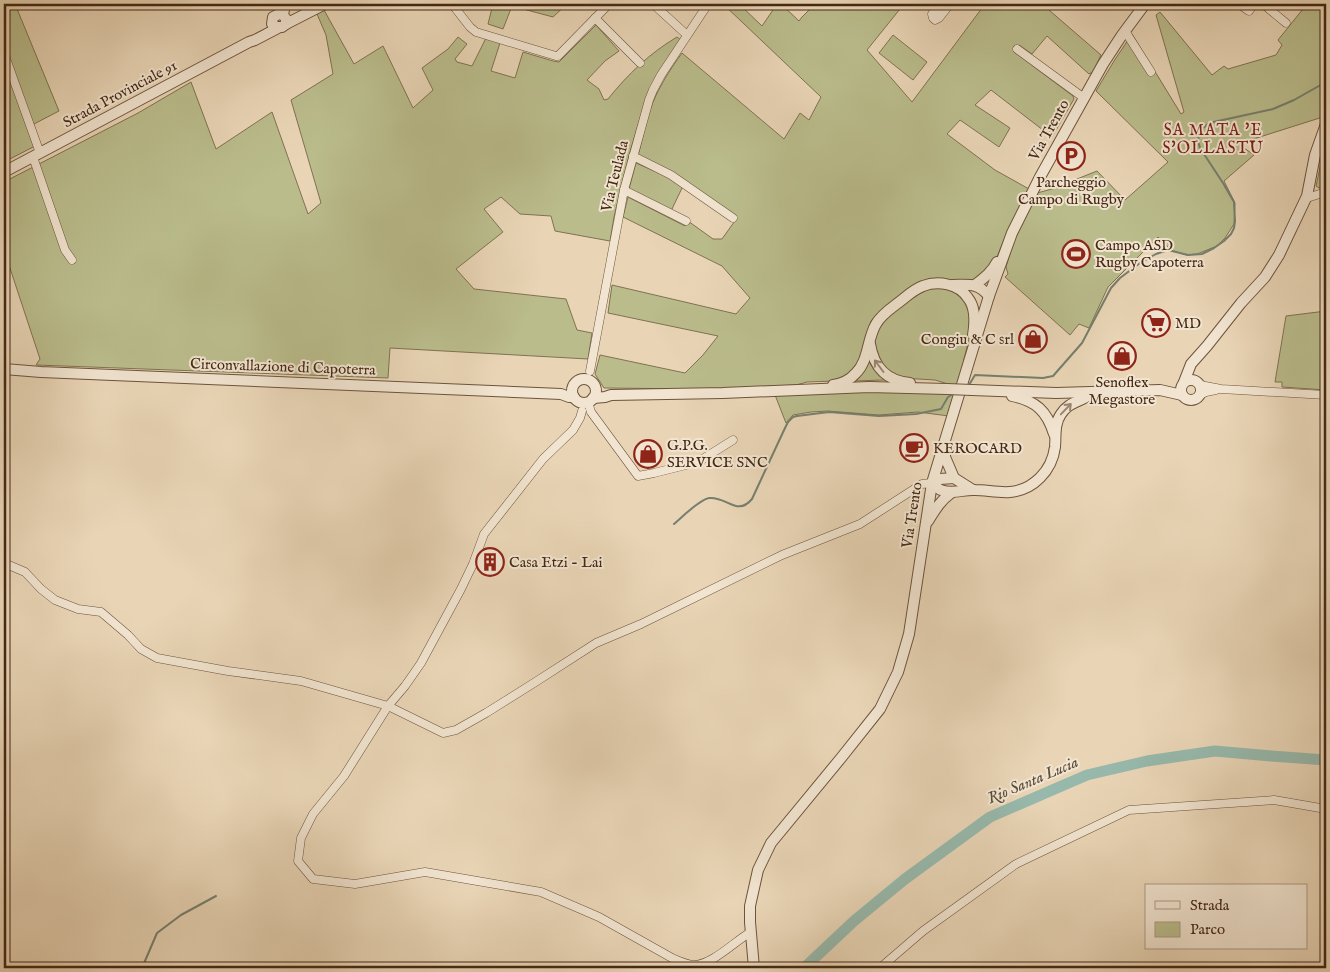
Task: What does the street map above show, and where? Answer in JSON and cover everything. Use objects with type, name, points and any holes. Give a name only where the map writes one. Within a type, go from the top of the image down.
[{"type":"street","points":[[285,4],[290,11],[300,15]]},
{"type":"street","name":"Strada Provinciale 91","points":[[4,172],[249,42],[280,20],[285,4]]},
{"type":"street","points":[[280,20],[300,15],[325,4]]},
{"type":"street","points":[[452,4],[476,32],[556,56],[609,4]]},
{"type":"street","points":[[652,4],[687,35]]},
{"type":"street","name":"Via Teulada","points":[[590,371],[624,190],[653,90],[708,4]]},
{"type":"street","points":[[940,4],[932,14],[935,20],[940,18],[950,4]]},
{"type":"street","points":[[1239,4],[1249,11],[1254,4]]},
{"type":"street","points":[[1263,4],[1286,23]]},
{"type":"street","name":"Via Trento","points":[[754,968],[750,906],[758,870],[772,842],[880,709],[898,672],[909,634],[932,483],[989,296],[1008,244],[1040,177],[1103,64],[1141,5]]},
{"type":"street","points":[[595,18],[640,63]]},
{"type":"street","points":[[1125,31],[1151,72]]},
{"type":"street","points":[[1017,49],[1084,98]]},
{"type":"street","points":[[4,53],[65,250],[72,260]]},
{"type":"street","points":[[1200,354],[1195,366],[1199,387],[1195,399],[1186,399],[1183,387],[1190,365],[1264,277],[1286,241],[1307,196],[1315,155],[1326,124]]},
{"type":"street","points":[[633,156],[670,175],[733,218]]},
{"type":"street","points":[[624,190],[686,221]]},
{"type":"street","points":[[1307,196],[1310,197],[1326,192]]},
{"type":"street","points":[[976,285],[994,268],[1002,248],[1008,244]]},
{"type":"street","points":[[804,389],[814,386],[840,384],[856,373],[862,365],[872,333],[882,315],[917,289],[942,283],[976,285],[989,296],[983,299],[968,297]]},
{"type":"street","points":[[951,285],[968,297],[972,304],[974,312],[972,353]]},
{"type":"street","points":[[870,342],[876,363],[889,377],[900,382],[925,384],[935,388]]},
{"type":"street","name":"Circonvallazione di Capoterra","points":[[4,369],[584,395]]},
{"type":"street","points":[[590,371],[580,418],[573,430],[543,459],[484,534],[461,589],[421,663],[388,706],[344,776],[313,814],[301,838],[298,861],[313,879],[355,884],[425,872],[541,892],[598,916],[672,958],[694,965],[703,964],[751,936]]},
{"type":"street","points":[[584,395],[606,397],[611,395],[869,387],[1092,393],[1183,387],[1190,380],[1206,392],[1221,389],[1326,395]]},
{"type":"street","points":[[1000,391],[1005,395],[1023,398],[1044,412],[1051,423],[1055,437]]},
{"type":"street","points":[[932,483],[941,490],[951,493],[972,490],[1007,492],[1019,491],[1029,487],[1046,471],[1052,460],[1055,449],[1056,423],[1060,414],[1074,402],[1088,397],[1092,393]]},
{"type":"street","points":[[584,395],[591,412],[638,476],[698,462],[733,440]]},
{"type":"street","points":[[944,442],[946,457],[954,478],[972,490]]},
{"type":"street","points":[[4,563],[25,572],[54,600],[78,609],[101,612],[128,634],[141,649],[156,658],[228,672],[301,681],[388,706],[443,733],[456,730],[538,681],[596,643],[641,624],[782,555],[860,524],[922,484],[932,483],[940,479],[954,478]]},
{"type":"street","points":[[924,529],[936,507],[951,493]]},
{"type":"street","points":[[880,968],[923,930],[1016,864],[1129,810],[1274,800],[1326,809]]},
{"type":"green space","points":[[4,4],[15,4],[59,111],[32,125],[39,144],[4,162]]},
{"type":"green space","points":[[493,4],[567,4],[553,17],[512,6],[503,29],[488,24]]},
{"type":"green space","points":[[723,4],[739,4],[762,26],[777,4],[781,4],[799,21],[815,4],[894,4],[897,6],[904,4],[867,50],[912,102],[985,4],[1042,4],[1101,55],[1093,72],[1089,74],[1047,36],[1032,54],[1019,45],[1014,52],[1073,96],[1074,99],[1052,137],[991,90],[975,105],[1010,128],[999,147],[960,120],[947,134],[995,170],[1029,189],[1007,232],[995,262],[977,280],[967,283],[938,279],[879,312],[871,321],[865,348],[854,372],[835,381],[807,382],[796,385],[704,389],[604,388],[595,374],[600,355],[685,373],[718,336],[608,313],[612,285],[736,314],[750,298],[722,266],[623,217],[628,197],[685,226],[688,221],[713,239],[722,239],[737,218],[678,176],[638,156],[653,103],[672,67],[682,53],[784,139],[800,113],[809,120],[821,97]]},
{"type":"green space","points":[[1307,4],[1316,4],[1326,12],[1326,116],[1244,142],[1244,148],[1254,155],[1224,181],[1235,203],[1234,224],[1217,246],[1197,254],[1186,255],[1171,250],[1158,237],[1108,287],[1089,328],[1079,324],[1070,335],[1005,277],[1008,274],[1006,267],[1014,240],[1037,193],[1097,171],[1125,200],[1168,162],[1096,91],[1132,34],[1181,114],[1184,112],[1156,15],[1160,12],[1212,75],[1224,66],[1228,69],[1276,55],[1282,45],[1278,40]]},
{"type":"green space","points":[[324,10],[354,64],[383,46],[413,108],[433,90],[422,68],[448,49],[458,37],[467,44],[455,59],[457,62],[472,66],[486,38],[500,43],[491,71],[515,78],[523,52],[559,62],[596,25],[619,51],[605,61],[587,80],[599,89],[604,100],[608,99],[623,81],[649,57],[677,37],[681,40],[656,76],[647,95],[629,155],[610,241],[555,231],[551,216],[520,214],[501,197],[484,209],[503,232],[456,269],[474,289],[566,299],[577,330],[592,333],[588,359],[390,348],[388,378],[36,365],[40,359],[4,250],[4,182],[138,113],[191,82],[216,149],[272,112],[308,214],[321,203],[291,100],[333,74],[326,35],[317,14]]},
{"type":"green space","points":[[893,35],[927,62],[913,80],[879,53]]},
{"type":"green space","points":[[1326,140],[1326,185],[1319,188],[1316,186]]},
{"type":"green space","points":[[636,163],[683,186],[671,211],[629,189]]},
{"type":"green space","points":[[939,287],[958,292],[970,305],[971,331],[963,369],[949,416],[918,412],[879,415],[828,411],[793,415],[786,423],[775,395],[861,392],[946,394],[948,384],[935,380],[893,376],[878,362],[874,341],[876,332],[889,314],[919,294]]},
{"type":"green space","points":[[1326,311],[1326,390],[1282,387],[1282,382],[1275,382],[1286,316]]},
{"type":"green space","points":[[869,361],[880,376],[885,379],[854,381]]},
{"type":"waterway","points":[[969,385],[975,375],[1043,378],[1053,376],[1082,343],[1111,288],[1120,278],[1156,254],[1168,250],[1188,255],[1202,254],[1224,241],[1234,228],[1234,202],[1200,148],[1199,134],[1209,123],[1273,109],[1294,100],[1326,82]]},
{"type":"waterway","points":[[674,524],[705,499],[715,498],[737,506],[747,504],[752,499],[785,428],[793,417],[829,412],[879,416],[916,414],[941,409],[948,397],[953,394]]},
{"type":"waterway","name":"Rio Santa Lucia","points":[[804,968],[854,921],[905,879],[990,817],[1087,775],[1147,761],[1215,751],[1326,760]]},
{"type":"waterway","points":[[142,968],[157,933],[181,915],[216,896]]},
{"type":"place","name":"Parcheggio Campo di Rugby","points":[[1071,156]]},
{"type":"place","name":"Campo ASD Rugby Capoterra","points":[[1076,254]]},
{"type":"place","name":"MD","points":[[1156,323]]},
{"type":"place","name":"Congiu & C srl","points":[[1033,339]]},
{"type":"place","name":"Senoflex Megastore","points":[[1122,356]]},
{"type":"place","name":"KEROCARD","points":[[914,448]]},
{"type":"place","name":"G.P.G. SERVICE SNC","points":[[648,454]]},
{"type":"place","name":"Casa Etzi - Lai","points":[[490,562]]},
{"type":"district","name":"SA MATA 'E S'OLLASTU","points":[[1213,140]]}]
